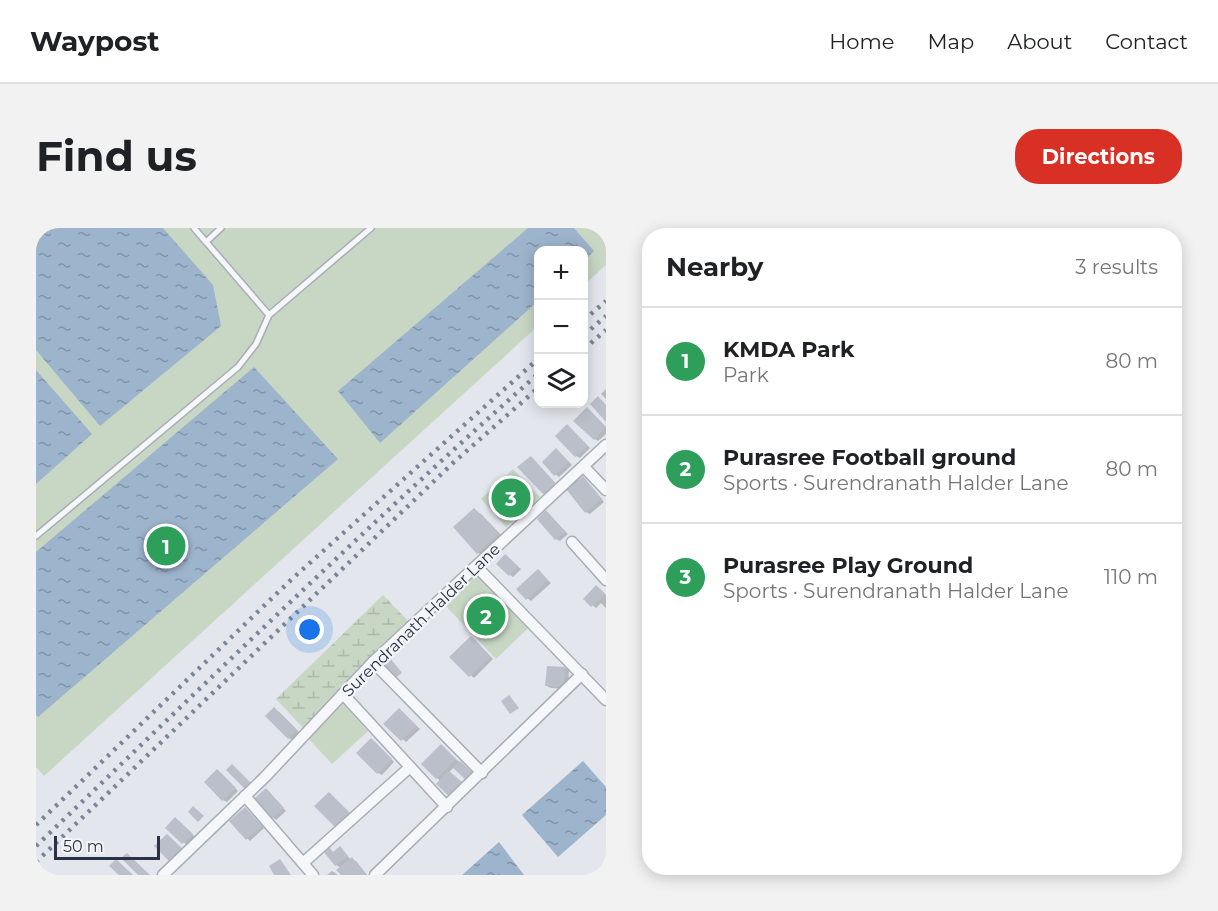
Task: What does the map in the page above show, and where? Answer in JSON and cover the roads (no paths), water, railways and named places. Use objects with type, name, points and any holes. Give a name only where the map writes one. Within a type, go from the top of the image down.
[{"type":"street","name":"Surendranath Halder Lane","points":[[163,875],[245,796],[373,662],[606,445]]},
{"type":"street","points":[[584,467],[606,490]]},
{"type":"street","points":[[572,542],[606,580]]},
{"type":"street","points":[[477,567],[606,700]]},
{"type":"street","points":[[373,662],[482,772]]},
{"type":"street","points":[[375,875],[582,674]]},
{"type":"street","points":[[343,694],[447,807]]},
{"type":"street","points":[[303,863],[410,767]]},
{"type":"street","points":[[245,796],[313,875]]},
{"type":"lane","points":[[194,228],[269,315]]},
{"type":"lane","points":[[206,242],[221,228]]},
{"type":"lane","points":[[36,536],[238,367],[256,344],[269,315],[370,228]]},
{"type":"water","points":[[36,228],[163,228],[213,285],[221,326],[100,426],[36,350]]},
{"type":"water","points":[[528,228],[574,228],[594,251],[588,257],[588,246],[534,246],[534,305],[380,443],[338,391]]},
{"type":"water","points":[[254,367],[338,459],[38,717],[36,715],[36,552]]},
{"type":"water","points":[[36,370],[92,434],[36,484]]},
{"type":"water","points":[[583,761],[606,787],[606,815],[558,857],[522,815]]},
{"type":"water","points":[[499,842],[524,875],[462,875]]},
{"type":"railway","points":[[588,317],[606,301]]},
{"type":"railway","points":[[588,332],[606,316]]},
{"type":"railway","points":[[588,346],[606,330]]},
{"type":"railway","points":[[36,825],[293,578],[534,363]]},
{"type":"railway","points":[[36,846],[347,548],[534,378]]},
{"type":"railway","points":[[36,862],[453,463],[534,392]]},
{"type":"place","name":"Purasree Play Ground","points":[[511,498]]},
{"type":"place","name":"KMDA Park","points":[[166,546]]},
{"type":"place","name":"Purasree Football ground","points":[[486,616]]}]
